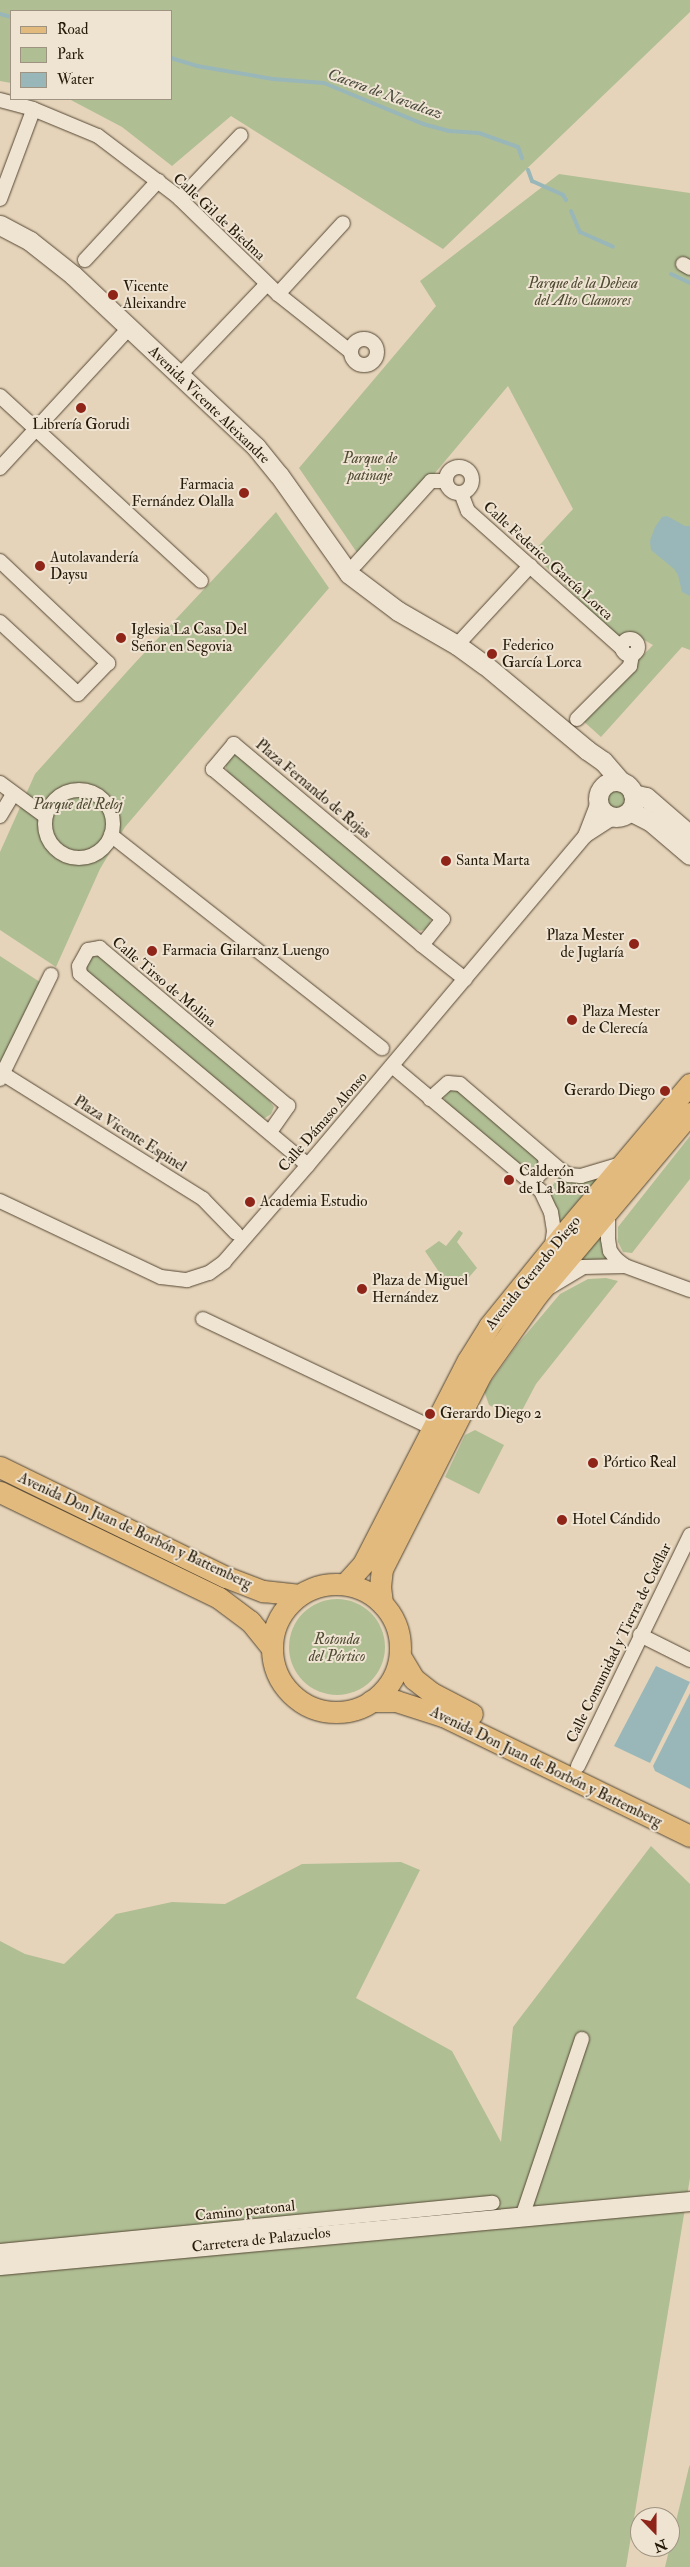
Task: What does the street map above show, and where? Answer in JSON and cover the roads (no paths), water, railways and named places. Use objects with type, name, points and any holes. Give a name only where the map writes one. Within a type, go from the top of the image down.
[{"type":"main road","name":"Avenida Gerardo Diego","points":[[345,1584],[363,1564],[468,1360],[489,1326],[552,1247],[690,1084]]},
{"type":"main road","name":"Avenida Gerardo Diego","points":[[382,1603],[380,1587],[382,1569],[481,1374],[537,1295],[690,1114]]},
{"type":"main road","name":"Avenida Don Juan de Borbón y Battemberg","points":[[0,1468],[226,1577],[262,1591],[300,1595]]},
{"type":"main road","name":"Avenida Don Juan de Borbón y Battemberg","points":[[0,1492],[220,1598],[250,1621],[271,1647]]},
{"type":"main road","points":[[345,1584],[365,1590],[382,1603],[397,1627],[400,1656],[390,1682],[371,1702],[359,1708],[338,1712],[318,1710],[293,1696],[280,1680],[273,1661],[271,1647],[279,1617],[300,1595],[321,1585],[345,1584]]},
{"type":"main road","name":"Avenida Don Juan de Borbón y Battemberg","points":[[400,1656],[414,1679],[432,1693],[690,1821]]},
{"type":"main road","name":"Avenida Don Juan de Borbón y Battemberg","points":[[371,1702],[396,1701],[443,1716],[690,1836]]},
{"type":"street","name":"Calle Gil de Biedma","points":[[0,100],[33,109],[98,136],[180,199],[278,294],[351,352]]},
{"type":"street","points":[[0,199],[31,116]]},
{"type":"street","points":[[180,199],[241,135]]},
{"type":"street","points":[[85,260],[158,181]]},
{"type":"street","points":[[278,294],[344,223]]},
{"type":"street","name":"Avenida Vicente Aleixandre","points":[[0,225],[30,242],[73,275],[269,461],[349,574],[398,611],[457,645],[485,664],[587,750],[603,761],[624,801],[690,855]]},
{"type":"street","points":[[180,375],[267,284]]},
{"type":"street","points":[[0,468],[129,328]]},
{"type":"street","points":[[0,396],[37,428],[201,581]]},
{"type":"street","points":[[454,468],[467,470],[472,481],[468,489],[460,493],[449,489],[446,481],[448,473],[454,468]]},
{"type":"street","points":[[356,564],[431,481],[446,481]]},
{"type":"street","name":"Calle Federico García Lorca","points":[[460,493],[468,511],[627,652],[630,666],[577,720]]},
{"type":"street","points":[[0,561],[108,663],[78,694],[0,622]]},
{"type":"street","points":[[457,645],[530,566]]},
{"type":"street","name":"Plaza Fernando de Rojas","points":[[422,945],[443,919],[234,744],[213,769],[422,945],[465,979]]},
{"type":"street","points":[[587,750],[603,812],[624,801],[609,782],[599,796]]},
{"type":"street","points":[[0,783],[45,816]]},
{"type":"street","points":[[82,790],[92,792],[101,798],[112,815],[111,836],[102,850],[92,856],[71,858],[53,847],[46,833],[45,816],[49,807],[63,794],[82,790]]},
{"type":"street","points":[[0,816],[13,794]]},
{"type":"street","name":"Calle Dámaso Alonso","points":[[585,836],[599,796]]},
{"type":"street","name":"Avenida Vicente Aleixandre","points":[[624,801],[646,797],[690,835]]},
{"type":"street","name":"Calle Dámaso Alonso","points":[[0,1201],[161,1278],[186,1280],[209,1273],[224,1262],[308,1165],[585,836],[624,801]]},
{"type":"street","points":[[111,836],[382,1048]]},
{"type":"street","name":"Calle Tirso de Molina","points":[[270,1132],[288,1106],[100,948],[88,950],[79,966],[80,974],[308,1165]]},
{"type":"street","points":[[1,1075],[51,975]]},
{"type":"street","points":[[392,1066],[541,1191],[551,1212],[554,1232],[552,1247]]},
{"type":"street","name":"Plaza Vicente Espinel","points":[[1,1075],[202,1199],[236,1233]]},
{"type":"street","points":[[430,1099],[448,1084],[453,1082],[460,1084],[559,1169],[575,1176],[601,1171],[622,1164]]},
{"type":"street","points":[[527,1179],[538,1176],[543,1171],[546,1161],[544,1156]]},
{"type":"street","points":[[608,1210],[607,1228],[610,1251],[625,1266]]},
{"type":"street","points":[[537,1295],[583,1267],[625,1266],[690,1290]]},
{"type":"street","points":[[203,1319],[433,1428]]},
{"type":"street","name":"Calle Comunidad y Tierra de Cuéllar","points":[[578,1766],[690,1535]]},
{"type":"street","points":[[640,1635],[690,1660]]},
{"type":"street","points":[[522,2217],[582,2039]]},
{"type":"street","name":"Carretera de Palazuelos","points":[[0,2265],[690,2201]]},
{"type":"street","name":"Camino peatonal","points":[[0,2251],[493,2202]]},
{"type":"water","points":[[667,516],[685,526],[690,526],[690,596],[682,592],[678,575],[674,569],[651,550],[650,541],[655,527],[662,517]]},
{"type":"water","points":[[656,1666],[690,1682],[650,1763],[614,1746]]},
{"type":"water","points":[[690,1693],[690,1789],[655,1771],[653,1766]]},
{"type":"waterway","name":"Cacera de Navalcaz","points":[[0,14],[10,17]]},
{"type":"waterway","name":"Cacera de Navalcaz","points":[[172,58],[197,66],[273,79],[324,83],[423,124],[449,131],[479,133],[518,147],[522,158]]},
{"type":"waterway","name":"Cacera de Navalcaz","points":[[528,170],[532,181],[563,195],[566,200]]},
{"type":"waterway","name":"Cacera de Navalcaz","points":[[571,211],[580,232],[613,247]]},
{"type":"waterway","name":"Cacera de Navalcaz","points":[[671,274],[690,283]]},
{"type":"place","name":"Vicente Aleixandre","points":[[113,295]]},
{"type":"place","name":"Librería Gorudi","points":[[81,408]]},
{"type":"place","name":"Farmacia Fernández Olalla","points":[[244,493]]},
{"type":"place","name":"Autolavandería Daysu","points":[[40,566]]},
{"type":"place","name":"Iglesia La Casa Del Señor en Segovia","points":[[121,638]]},
{"type":"place","name":"Federico García Lorca","points":[[492,654]]},
{"type":"place","name":"Santa Marta","points":[[446,861]]},
{"type":"place","name":"Plaza Mester de Juglaría","points":[[634,944]]},
{"type":"place","name":"Farmacia Gilarranz Luengo","points":[[152,951]]},
{"type":"place","name":"Plaza Mester de Clerecía","points":[[572,1020]]},
{"type":"place","name":"Gerardo Diego","points":[[665,1091]]},
{"type":"place","name":"Calderón de La Barca","points":[[509,1180]]},
{"type":"place","name":"Academia Estudio","points":[[250,1202]]},
{"type":"place","name":"Plaza de Miguel Hernández","points":[[362,1289]]},
{"type":"place","name":"Gerardo Diego 2","points":[[430,1414]]},
{"type":"place","name":"Pórtico Real","points":[[593,1463]]},
{"type":"place","name":"Hotel Cándido","points":[[562,1520]]},
{"type":"park label","name":"Parque de la Dehesa del Alto Clamores","points":[[583,292]]},
{"type":"park label","name":"Parque de patinaje","points":[[370,466]]},
{"type":"park label","name":"Parque del Reloj","points":[[78,805]]},
{"type":"park label","name":"Rotonda del Pórtico","points":[[337,1648]]}]
